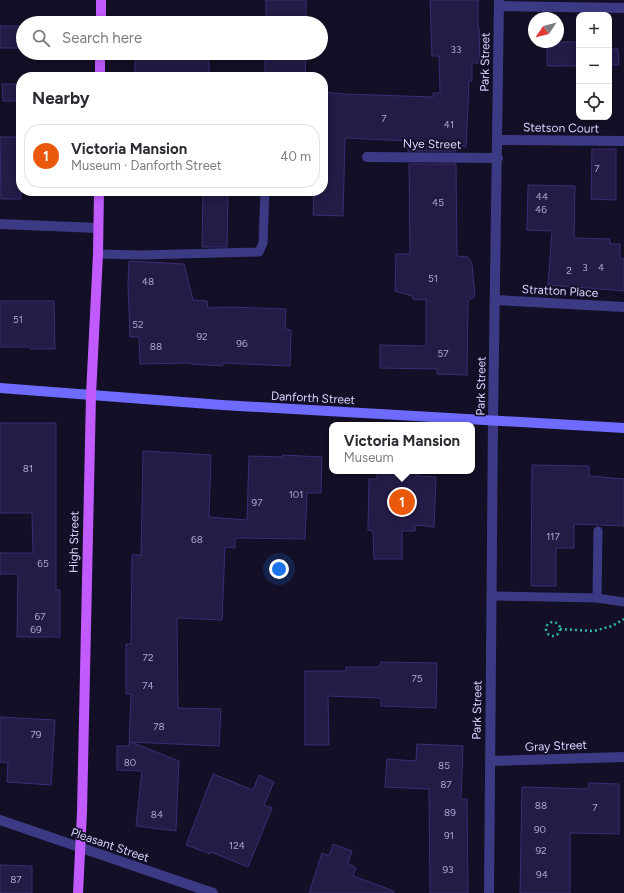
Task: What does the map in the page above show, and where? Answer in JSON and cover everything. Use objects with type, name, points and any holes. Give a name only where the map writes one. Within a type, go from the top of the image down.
[{"type":"main road","points":[[101,0],[101,16]]},
{"type":"main road","points":[[100,60],[100,72]]},
{"type":"main road","name":"High Street","points":[[78,893],[91,395],[98,254],[99,196]]},
{"type":"street","points":[[499,3],[624,8]]},
{"type":"street","name":"Park Street","points":[[489,893],[493,421],[498,158],[499,3]]},
{"type":"street","name":"Stetson Court","points":[[498,140],[624,141]]},
{"type":"street","name":"Nye Street","points":[[367,157],[498,158]]},
{"type":"street","points":[[0,224],[98,228]]},
{"type":"street","name":"Stratton Place","points":[[495,300],[624,307]]},
{"type":"street","name":"Danforth Street","points":[[0,388],[222,405],[624,428]]},
{"type":"street","name":"Gray Street","points":[[490,761],[624,757]]},
{"type":"street","name":"Pleasant Street","points":[[0,820],[213,893]]},
{"type":"lane","points":[[98,254],[141,255],[259,252],[263,243],[266,196]]},
{"type":"lane","points":[[597,598],[598,531]]},
{"type":"lane","points":[[492,596],[597,598],[624,602]]},
{"type":"path","points":[[560,629],[594,631],[612,626],[624,619]]},
{"type":"path","points":[[554,621],[560,629],[559,632],[553,636],[548,635],[545,629],[548,623],[554,621]]},
{"type":"building","points":[[266,0],[306,0],[306,16],[266,16]]},
{"type":"building","points":[[430,0],[478,0],[480,63],[472,63],[472,81],[469,81],[466,147],[456,146],[456,151],[408,151],[408,141],[345,138],[343,216],[313,215],[314,196],[328,196],[328,92],[433,97],[433,93],[440,93],[439,56],[432,56]]},
{"type":"building","points":[[0,26],[16,26],[16,48],[0,48]]},
{"type":"building","points":[[564,42],[576,42],[576,66],[547,66],[547,48],[564,48]]},
{"type":"building","points":[[612,49],[618,49],[619,65],[612,65]]},
{"type":"building","points":[[135,60],[209,60],[209,72],[135,72]]},
{"type":"building","points":[[265,60],[306,60],[305,72],[265,72]]},
{"type":"building","points":[[2,84],[16,84],[16,101],[3,101]]},
{"type":"building","points":[[0,137],[16,137],[16,196],[21,196],[21,199],[1,199]]},
{"type":"building","points":[[592,149],[616,149],[616,200],[591,199]]},
{"type":"building","points":[[409,164],[456,164],[457,256],[468,257],[472,264],[475,296],[468,301],[467,375],[437,374],[437,369],[380,368],[380,345],[426,346],[426,299],[414,300],[412,296],[395,291],[396,254],[410,254]]},
{"type":"building","points":[[528,185],[575,186],[574,238],[610,239],[610,244],[620,244],[620,258],[624,259],[624,291],[548,285],[552,231],[527,230]]},
{"type":"building","points":[[203,196],[228,196],[227,247],[202,247]]},
{"type":"building","points":[[129,261],[184,264],[193,300],[207,301],[208,308],[229,307],[286,309],[285,329],[291,330],[290,366],[223,363],[223,366],[191,363],[140,364],[139,337],[130,337],[128,284]]},
{"type":"building","points":[[0,301],[54,301],[55,349],[0,347]]},
{"type":"building","points":[[0,423],[56,423],[56,590],[60,590],[60,637],[17,637],[18,574],[0,574],[0,553],[33,553],[32,513],[0,513]]},
{"type":"building","points":[[143,451],[211,455],[209,517],[247,520],[249,456],[282,457],[282,455],[322,457],[321,493],[307,493],[305,539],[235,538],[235,548],[225,547],[222,620],[177,618],[178,708],[221,709],[219,746],[131,742],[179,761],[176,831],[136,826],[142,771],[117,770],[117,746],[129,746],[131,694],[126,694],[126,644],[131,644],[132,555],[141,555]]},
{"type":"building","points":[[532,465],[589,466],[589,476],[624,479],[624,526],[574,524],[574,548],[556,548],[556,586],[531,586]]},
{"type":"building","points":[[377,474],[417,474],[417,476],[436,477],[434,527],[416,525],[415,531],[402,531],[402,559],[374,559],[373,531],[368,530],[369,479],[377,479]]},
{"type":"building","points":[[381,662],[437,663],[436,708],[381,706],[381,698],[328,696],[329,745],[305,745],[305,671],[346,671],[346,667],[379,667]]},
{"type":"building","points":[[0,717],[55,720],[51,785],[7,782],[8,763],[0,762]]},
{"type":"building","points":[[417,744],[463,746],[461,799],[467,799],[468,893],[430,893],[429,789],[385,787],[387,759],[416,761]]},
{"type":"building","points":[[213,774],[253,790],[259,775],[274,782],[264,805],[272,808],[248,867],[211,852],[210,854],[186,845]]},
{"type":"building","points":[[589,783],[619,784],[619,834],[570,833],[570,893],[520,893],[522,787],[588,789]]},
{"type":"building","points":[[333,844],[352,851],[348,863],[356,868],[353,876],[394,891],[394,893],[309,893],[322,853],[329,856]]},
{"type":"building","points":[[0,865],[32,866],[32,893],[0,893]]},
{"type":"place","name":"Victoria Mansion","points":[[402,502]]}]
